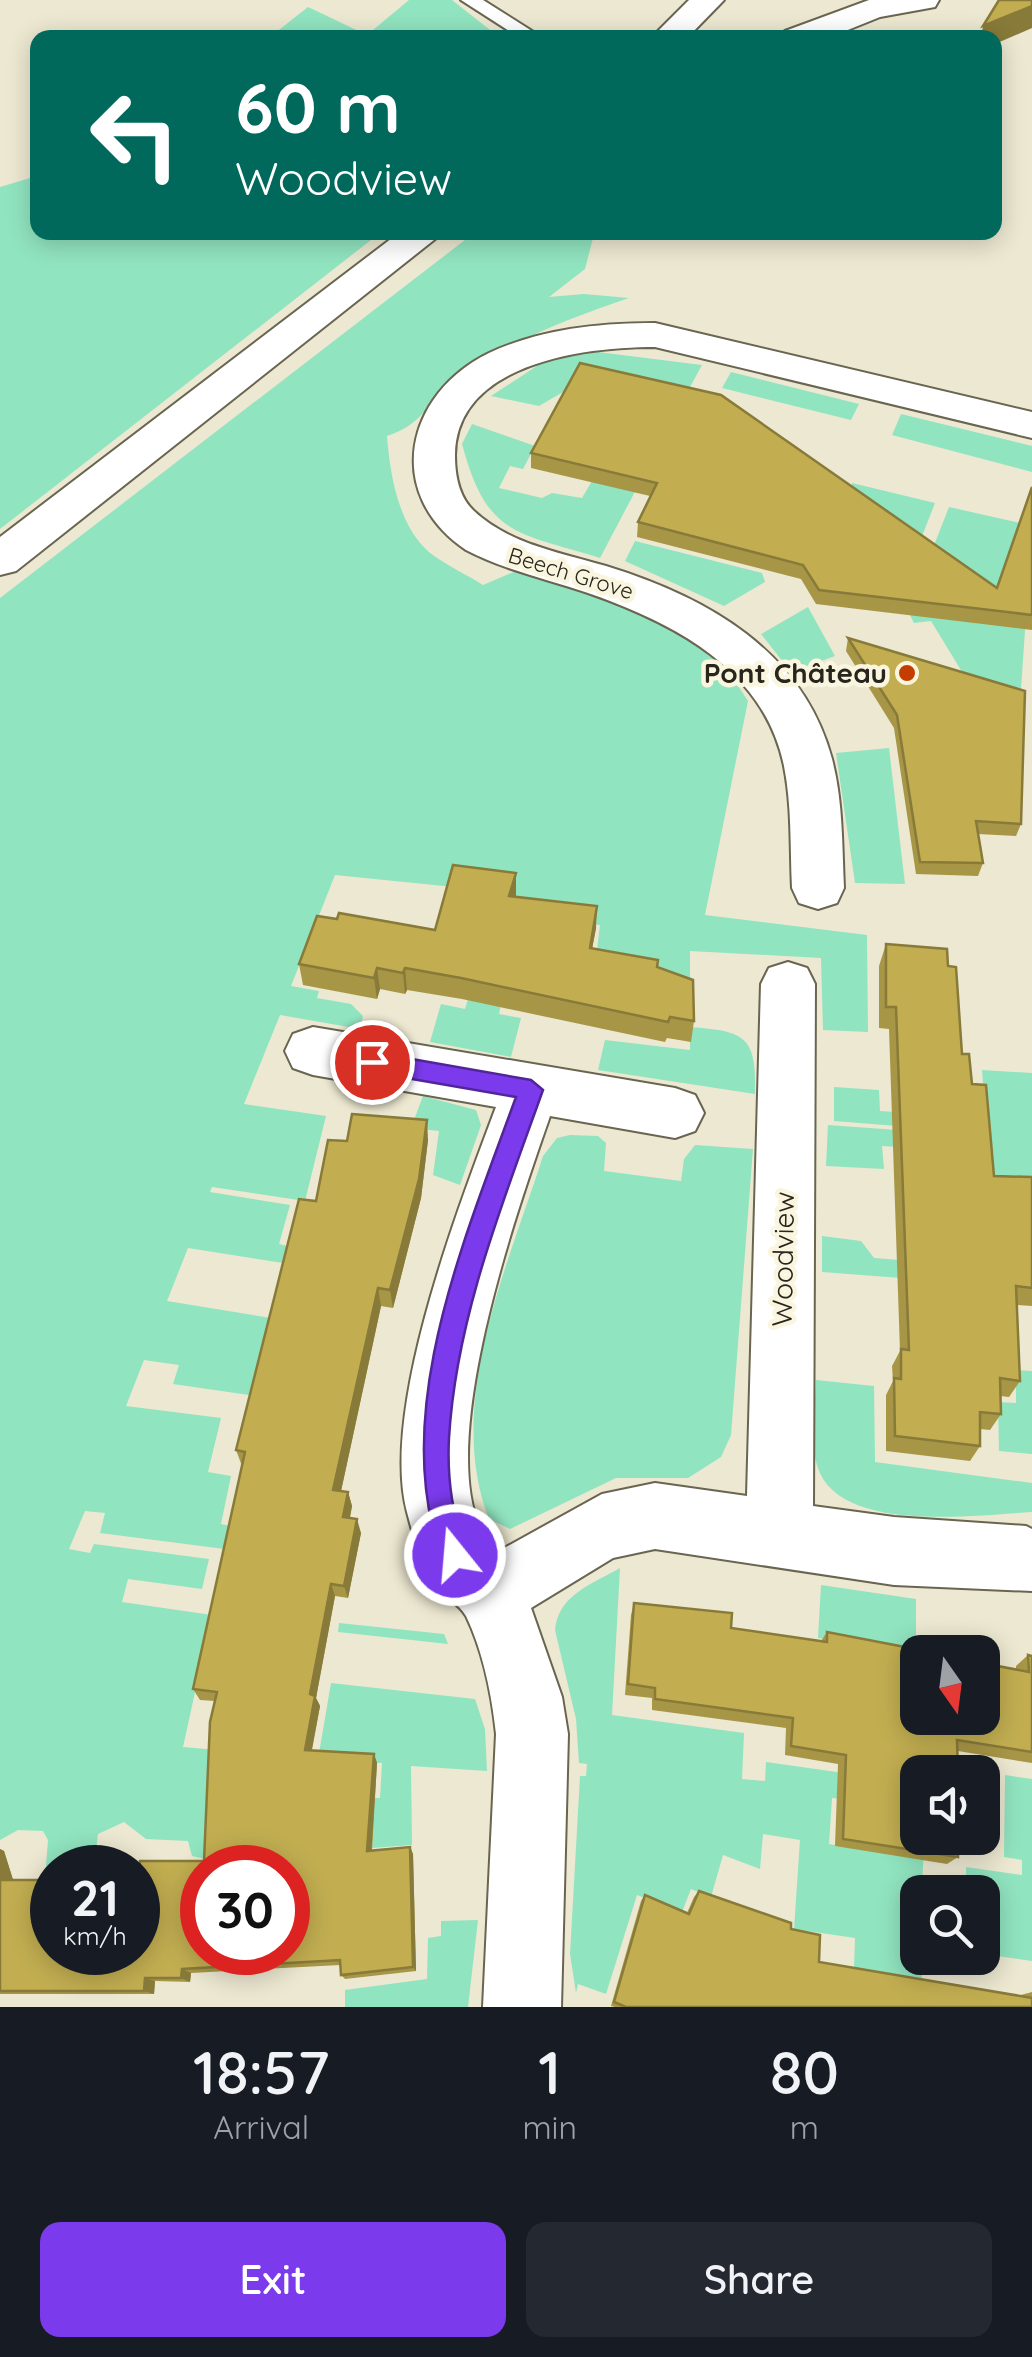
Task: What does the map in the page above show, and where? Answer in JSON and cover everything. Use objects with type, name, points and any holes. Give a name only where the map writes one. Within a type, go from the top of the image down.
[{"type":"street","points":[[676,30],[708,0]]},
{"type":"street","points":[[818,30],[872,10],[922,0]]},
{"type":"street","points":[[0,560],[133,453],[414,240]]},
{"type":"street","name":"Beech Grove","points":[[818,888],[812,790],[803,748],[776,693],[754,663],[686,611],[603,581],[496,550],[446,506],[431,451],[446,411],[469,383],[506,361],[598,334],[655,336],[1032,424]]},
{"type":"street","name":"Woodview","points":[[779,1535],[788,984]]},
{"type":"street","points":[[313,1052],[675,1114]]},
{"type":"street","points":[[522,2007],[532,1734],[527,1697],[492,1593],[455,1555],[438,1499],[436,1438],[450,1338],[473,1255],[531,1090]]},
{"type":"street","points":[[492,1593],[602,1527],[655,1516],[938,1556],[1026,1560]]},
{"type":"lane","points":[[470,0],[521,30]]},
{"type":"green space","points":[[409,0],[452,0],[490,30],[373,30]]},
{"type":"green space","points":[[308,7],[356,30],[279,30]]},
{"type":"green space","points":[[30,178],[30,240],[371,240],[0,529],[0,187]]},
{"type":"green space","points":[[465,240],[592,240],[585,269],[549,297],[584,294],[629,298],[544,330],[483,360],[453,380],[412,423],[387,436],[393,482],[403,513],[418,541],[429,552],[483,585],[516,571],[616,602],[676,629],[727,671],[748,701],[705,915],[867,935],[868,1032],[823,1030],[821,958],[690,951],[690,988],[597,950],[600,925],[579,922],[573,944],[437,922],[454,887],[335,875],[291,986],[319,991],[317,998],[351,1004],[363,1016],[360,1029],[280,1015],[244,1104],[326,1116],[305,1201],[212,1187],[210,1192],[290,1205],[279,1244],[300,1249],[296,1265],[188,1248],[167,1301],[271,1318],[249,1395],[173,1384],[179,1365],[144,1360],[126,1406],[221,1418],[208,1472],[231,1476],[221,1524],[244,1529],[240,1551],[100,1533],[105,1513],[85,1511],[69,1549],[90,1553],[94,1544],[209,1559],[202,1589],[128,1579],[122,1602],[212,1615],[183,1747],[217,1750],[207,1845],[146,1839],[124,1822],[98,1834],[97,1845],[48,1845],[43,1831],[18,1830],[0,1840],[0,598]]},
{"type":"green space","points":[[590,351],[702,365],[684,398],[574,373],[563,392],[539,406],[491,396],[543,362]]},
{"type":"green space","points":[[731,372],[859,404],[851,420],[722,388]]},
{"type":"green space","points":[[901,414],[1032,446],[1032,472],[892,435]]},
{"type":"green space","points":[[472,424],[535,446],[523,469],[510,466],[499,488],[542,498],[552,493],[582,498],[614,443],[648,467],[600,558],[526,535],[495,514],[482,497],[462,444]]},
{"type":"green space","points":[[852,483],[935,503],[917,549],[849,500]]},
{"type":"green space","points":[[949,507],[1020,523],[1029,610],[929,558]]},
{"type":"green space","points":[[635,541],[762,573],[765,582],[724,606],[625,561]]},
{"type":"green space","points":[[808,607],[835,656],[791,672],[761,634]]},
{"type":"green space","points":[[908,611],[1026,616],[1020,703],[967,680],[931,621],[914,623]]},
{"type":"green space","points":[[889,748],[905,884],[855,883],[836,753]]},
{"type":"green space","points":[[468,999],[501,1004],[499,1014],[521,1018],[511,1057],[430,1042],[441,1004],[465,1009]]},
{"type":"green space","points":[[690,1027],[724,1031],[744,1040],[753,1060],[755,1094],[598,1070],[605,1040],[690,1050]]},
{"type":"green space","points":[[982,1070],[1032,1073],[1032,1193],[992,1208]]},
{"type":"green space","points":[[834,1087],[879,1090],[880,1111],[896,1112],[897,1126],[834,1121]]},
{"type":"green space","points":[[423,1096],[476,1110],[481,1125],[460,1185],[433,1175],[439,1131],[411,1128]]},
{"type":"green space","points":[[828,1125],[897,1130],[897,1147],[882,1146],[884,1169],[826,1166]]},
{"type":"green space","points":[[598,1136],[606,1143],[604,1171],[681,1181],[684,1159],[695,1145],[753,1149],[731,1435],[721,1457],[688,1478],[616,1478],[510,1529],[489,1519],[477,1475],[477,1383],[499,1289],[543,1156],[557,1138]]},
{"type":"green space","points":[[822,1236],[861,1241],[874,1258],[900,1260],[901,1278],[822,1272]]},
{"type":"green space","points":[[1016,1370],[1032,1371],[1032,1454],[999,1451],[998,1402],[1016,1403]]},
{"type":"green space","points":[[816,1380],[874,1386],[875,1462],[1032,1483],[1032,1512],[916,1516],[857,1505],[835,1492],[820,1473],[814,1452]]},
{"type":"green space","points":[[620,1568],[612,1715],[744,1733],[742,1779],[765,1781],[766,1762],[865,1776],[900,1817],[900,1855],[923,1855],[923,1875],[900,1875],[900,1975],[854,1968],[855,1938],[794,1929],[800,1840],[763,1834],[760,1869],[723,1855],[711,1897],[691,1889],[682,1912],[637,1895],[606,1994],[578,1984],[576,1993],[570,1954],[580,1776],[586,1776],[587,1764],[579,1763],[576,1719],[555,1630],[562,1608],[588,1585]],"holes":[[[832,1798],[864,1801],[863,1850],[829,1844]]]},
{"type":"green space","points":[[821,1585],[916,1599],[916,1635],[900,1635],[900,1649],[818,1638]]},
{"type":"green space","points":[[339,1623],[444,1634],[448,1644],[338,1632]]},
{"type":"green space","points":[[331,1683],[475,1699],[485,1729],[487,1771],[411,1766],[412,1845],[372,1848],[371,1838],[344,1843],[343,1832],[274,1834],[274,1755],[318,1759]],"holes":[[[343,1761],[382,1763],[380,1798],[344,1798]]]},
{"type":"green space","points":[[1005,1775],[1032,1779],[1032,1961],[1000,1956],[1000,1875],[966,1875],[966,1867],[1022,1875],[1022,1860],[1004,1857]]},
{"type":"green space","points":[[478,1920],[468,2007],[345,2007],[345,1990],[427,1979],[428,1938],[441,1936],[441,1921]]},
{"type":"building","points":[[999,0],[1032,0],[1032,6],[983,26]]},
{"type":"building","points":[[580,363],[721,395],[997,588],[1032,487],[1032,615],[819,590],[803,565],[638,522],[657,483],[531,453]]},
{"type":"building","points":[[848,638],[1025,691],[1021,824],[976,821],[983,863],[920,862],[897,715]]},
{"type":"building","points":[[453,865],[516,873],[509,896],[597,906],[590,948],[658,960],[657,967],[693,980],[694,1021],[670,1017],[668,1022],[405,968],[403,973],[377,968],[374,978],[299,964],[317,916],[337,919],[339,913],[435,930]]},
{"type":"building","points":[[886,944],[947,949],[948,966],[956,967],[962,1054],[969,1054],[972,1084],[986,1085],[994,1176],[1032,1177],[1032,1288],[1016,1286],[1020,1381],[1000,1378],[1001,1414],[980,1412],[980,1446],[895,1436],[894,1378],[901,1379],[901,1349],[909,1350],[896,1007],[886,1007]]},
{"type":"building","points":[[352,1114],[427,1120],[419,1179],[390,1290],[378,1288],[333,1490],[348,1492],[343,1517],[357,1519],[344,1586],[331,1584],[310,1694],[315,1696],[305,1750],[374,1754],[367,1851],[410,1847],[413,1967],[341,1975],[340,1960],[310,1962],[310,1845],[205,1845],[210,1722],[217,1692],[193,1689],[245,1452],[236,1450],[299,1199],[316,1201],[328,1140],[347,1141]]},
{"type":"building","points":[[634,1603],[732,1613],[731,1628],[827,1642],[827,1632],[900,1646],[900,1735],[1000,1735],[1000,1666],[1029,1672],[1028,1655],[1032,1656],[1032,1752],[957,1740],[957,1755],[900,1755],[900,1848],[843,1839],[846,1755],[791,1746],[793,1718],[655,1699],[655,1688],[628,1684]]},
{"type":"building","points":[[160,1861],[180,1861],[181,1978],[145,1978],[144,1991],[0,1991],[0,1874],[2,1880],[30,1880],[30,1975],[160,1975]]},
{"type":"building","points":[[699,1891],[791,1923],[791,1929],[820,1935],[819,1962],[1032,1998],[1032,2007],[626,2007],[614,2002],[645,1895],[689,1914]]},
{"type":"place","name":"Pont Château","points":[[907,673]]},
{"type":"route","points":[[372,1062],[531,1090],[484,1220],[450,1338],[436,1438],[438,1499],[455,1555]]}]
